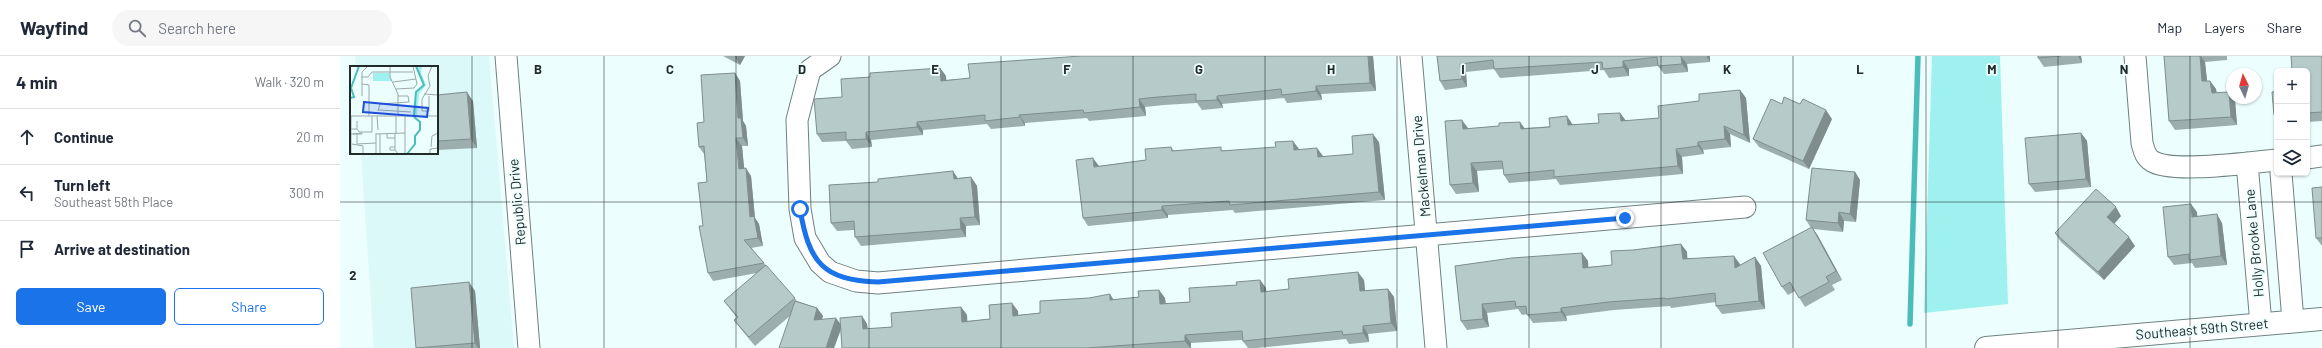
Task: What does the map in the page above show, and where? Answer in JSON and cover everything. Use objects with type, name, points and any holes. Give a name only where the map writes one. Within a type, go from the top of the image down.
[{"type":"main road","name":"Southeast 59th Street","points":[[1986,348],[2322,319]]},
{"type":"street","name":"Republic Drive","points":[[506,56],[529,348]]},
{"type":"street","points":[[830,56],[810,70],[797,120],[800,209],[805,238],[820,263],[830,272],[843,278],[878,282],[1745,207]]},
{"type":"street","name":"Mackelman Drive","points":[[1411,56],[1436,348]]},
{"type":"street","points":[[2135,56],[2142,143],[2145,154],[2151,161],[2170,167],[2274,160]]},
{"type":"street","points":[[2310,158],[2322,156]]},
{"type":"street","name":"Holly Brooke Lane","points":[[2247,163],[2261,324]]},
{"type":"street","points":[[2281,176],[2293,321]]},
{"type":"shaded area","points":[[355,56],[489,56],[514,348],[374,348],[361,154],[438,154],[438,66],[356,66]]},
{"type":"shaded area","points":[[1932,56],[2000,56],[2008,304],[1924,313]]},
{"type":"building","points":[[1081,56],[1368,56],[1370,83],[1316,86],[1316,91],[1282,95],[1281,89],[1217,96],[1217,100],[1196,101],[1196,94],[1158,97],[1139,99],[1140,107],[1084,113],[1083,110],[1019,115],[1020,117],[985,121],[985,115],[917,122],[917,127],[866,132],[866,139],[846,140],[846,132],[817,134],[814,99],[842,97],[841,79],[870,77],[870,73],[940,68],[941,81],[970,78],[968,64]]},
{"type":"building","points":[[1437,56],[1681,56],[1682,64],[1658,66],[1657,57],[1623,61],[1623,67],[1603,69],[1602,62],[1494,69],[1493,60],[1460,64],[1462,79],[1440,81]]},
{"type":"building","points":[[2038,56],[2061,56],[2038,58]]},
{"type":"building","points":[[2164,56],[2200,56],[2202,81],[2210,81],[2212,93],[2226,92],[2226,104],[2230,104],[2231,117],[2169,121]]},
{"type":"building","points":[[2291,56],[2322,56],[2322,112],[2310,113],[2310,68],[2292,68]]},
{"type":"building","points":[[735,73],[738,118],[741,118],[743,138],[736,138],[739,169],[746,168],[750,217],[754,216],[758,238],[744,240],[764,263],[708,273],[699,226],[703,226],[698,183],[707,182],[704,146],[699,147],[697,123],[704,122],[701,75]]},
{"type":"building","points":[[1740,90],[1744,135],[1724,126],[1725,139],[1698,142],[1698,146],[1676,149],[1678,166],[1554,177],[1554,170],[1504,175],[1502,161],[1471,163],[1473,183],[1450,185],[1445,121],[1462,120],[1463,129],[1499,126],[1499,123],[1520,122],[1521,129],[1550,127],[1549,118],[1567,116],[1568,125],[1599,123],[1598,114],[1620,113],[1621,121],[1659,118],[1658,106],[1699,101],[1699,94]]},
{"type":"building","points":[[467,92],[471,139],[438,141],[438,95]]},
{"type":"building","points":[[2272,92],[2274,92],[2274,115]]},
{"type":"building","points":[[1784,97],[1800,104],[1803,99],[1826,110],[1803,161],[1753,139],[1771,99],[1782,104]]},
{"type":"building","points":[[2081,133],[2086,179],[2029,184],[2025,138]]},
{"type":"building","points":[[1373,134],[1379,192],[1230,205],[1229,201],[1162,206],[1162,210],[1083,218],[1076,160],[1093,158],[1094,167],[1146,160],[1145,149],[1171,147],[1172,151],[1221,147],[1221,151],[1276,147],[1275,142],[1293,141],[1294,150],[1317,148],[1318,157],[1353,154],[1352,136]]},
{"type":"building","points":[[1812,168],[1855,172],[1850,214],[1839,212],[1838,223],[1806,220]]},
{"type":"building","points":[[953,171],[954,179],[971,177],[975,217],[960,218],[961,229],[855,237],[854,221],[831,223],[829,185],[878,182],[878,179]]},
{"type":"building","points":[[2322,187],[2322,238],[2316,238],[2312,188]]},
{"type":"building","points":[[2096,189],[2116,207],[2107,217],[2129,237],[2098,272],[2055,233]]},
{"type":"building","points":[[2191,204],[2192,217],[2217,214],[2221,256],[2189,260],[2189,254],[2168,257],[2163,207]]},
{"type":"building","points":[[1812,227],[1836,271],[1826,277],[1829,282],[1799,298],[1790,282],[1782,287],[1763,253]]},
{"type":"building","points":[[1681,244],[1683,259],[1734,256],[1735,268],[1755,257],[1759,301],[1716,306],[1715,293],[1666,299],[1608,302],[1561,308],[1561,312],[1527,315],[1526,306],[1516,307],[1515,301],[1482,304],[1483,319],[1461,321],[1455,266],[1512,258],[1582,253],[1583,268],[1612,265],[1611,251]]},
{"type":"building","points":[[766,265],[795,298],[749,337],[734,320],[738,317],[724,301]]},
{"type":"building","points":[[1358,272],[1360,291],[1388,289],[1391,323],[1363,326],[1363,333],[1343,335],[1342,331],[1243,341],[1242,331],[1185,335],[1185,341],[1086,348],[842,348],[840,318],[862,316],[863,329],[892,327],[891,313],[961,307],[962,322],[990,319],[989,305],[1012,303],[1013,316],[1040,313],[1040,301],[1089,298],[1110,294],[1110,300],[1139,297],[1138,291],[1159,290],[1160,304],[1190,302],[1189,288],[1237,285],[1236,282],[1260,280],[1261,292],[1289,289],[1288,279]]},
{"type":"building","points":[[469,282],[475,343],[416,348],[411,288]]},
{"type":"building","points":[[795,301],[817,308],[814,320],[836,318],[826,348],[779,348]]},
{"type":"waterway","points":[[1910,324],[1918,56]]},
{"type":"route","points":[[800,209],[805,238],[820,263],[830,272],[843,278],[856,281],[878,282],[1625,218]]}]
